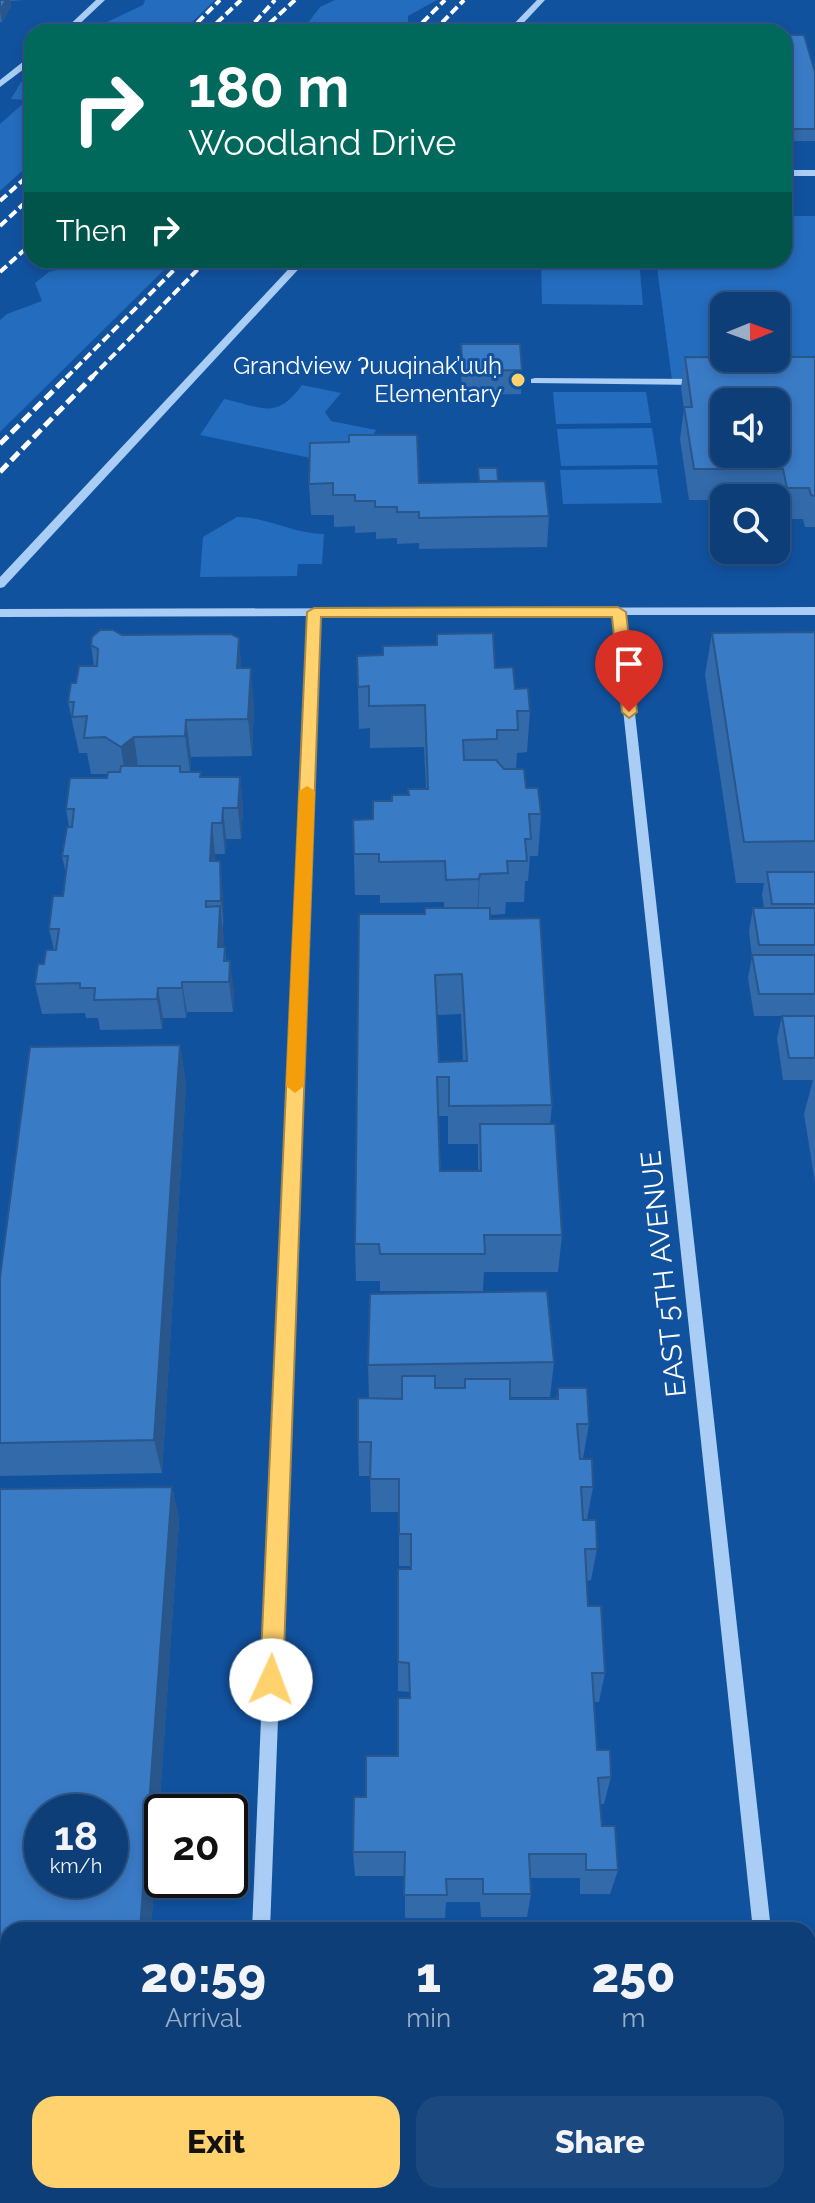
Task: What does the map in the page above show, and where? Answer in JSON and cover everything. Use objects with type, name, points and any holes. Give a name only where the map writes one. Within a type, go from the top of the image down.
[{"type":"street","points":[[75,24],[101,0]]},
{"type":"street","points":[[518,24],[541,0]]},
{"type":"street","points":[[0,84],[24,65]]},
{"type":"street","points":[[792,173],[815,173]]},
{"type":"street","points":[[0,584],[295,268]]},
{"type":"street","points":[[535,381],[708,382]]},
{"type":"street","points":[[0,613],[815,611]]},
{"type":"street","points":[[261,1922],[314,612]]},
{"type":"street","name":"EAST 5TH AVENUE","points":[[618,612],[761,1922]]},
{"type":"shaded area","points":[[145,0],[215,0],[190,24],[103,24],[143,5]]},
{"type":"shaded area","points":[[335,0],[437,0],[408,16],[408,24],[307,24],[320,7]]},
{"type":"shaded area","points":[[24,81],[24,100],[11,99]]},
{"type":"shaded area","points":[[24,103],[24,169],[0,191],[0,124]]},
{"type":"shaded area","points":[[792,216],[815,216],[815,379],[672,380],[657,268],[792,268]]},
{"type":"shaded area","points":[[64,268],[166,268],[0,432],[0,320],[7,314],[42,301],[35,283],[49,272]]},
{"type":"shaded area","points":[[541,268],[640,268],[643,305],[542,304]]},
{"type":"shaded area","points":[[302,385],[341,393],[325,412],[331,421],[376,430],[354,467],[200,435],[224,399],[259,408],[276,407],[284,404]]},
{"type":"shaded area","points":[[553,392],[646,392],[651,423],[556,424]]},
{"type":"shaded area","points":[[652,428],[658,465],[561,466],[557,429]]},
{"type":"shaded area","points":[[657,469],[662,503],[563,504],[560,470]]},
{"type":"shaded area","points":[[237,517],[324,534],[322,564],[298,564],[297,576],[200,577],[203,537]]},
{"type":"building","points":[[792,35],[804,35],[815,72],[815,129],[792,129]]},
{"type":"building","points":[[461,344],[520,344],[522,370],[463,371]]},
{"type":"building","points":[[685,357],[710,357],[710,372],[790,372],[790,357],[815,357],[815,496],[811,495],[809,488],[790,488],[783,469],[694,469],[684,407],[692,407]]},
{"type":"building","points":[[349,435],[417,435],[419,483],[545,481],[549,516],[419,518],[419,512],[397,512],[397,507],[375,507],[375,501],[355,501],[355,495],[333,495],[333,483],[309,484],[310,443],[349,442]]},
{"type":"building","points":[[478,468],[497,468],[498,481],[479,481]]},
{"type":"building","points":[[100,630],[113,630],[122,635],[231,634],[239,638],[237,668],[251,668],[248,719],[186,720],[185,736],[134,737],[121,747],[105,737],[84,738],[87,716],[72,717],[74,702],[68,702],[71,683],[76,683],[79,666],[97,666],[98,649],[91,645],[92,637]]},
{"type":"building","points":[[815,632],[815,841],[744,842],[712,633]]},
{"type":"building","points":[[493,633],[495,668],[513,667],[515,689],[528,688],[530,711],[517,711],[518,730],[497,730],[497,739],[463,740],[464,760],[496,760],[504,769],[524,769],[526,788],[538,788],[541,814],[529,814],[531,839],[525,839],[527,861],[507,861],[508,873],[480,874],[479,879],[446,880],[445,861],[379,862],[379,854],[354,854],[353,820],[373,819],[373,801],[392,801],[392,795],[409,795],[408,789],[428,789],[425,705],[369,706],[369,686],[358,687],[357,656],[383,655],[383,646],[437,645],[437,634]]},
{"type":"building","points":[[121,766],[180,766],[180,772],[201,772],[200,777],[240,777],[238,808],[223,808],[222,823],[212,823],[210,861],[220,861],[221,901],[206,901],[206,907],[220,906],[218,947],[225,947],[224,961],[230,961],[229,982],[182,982],[182,988],[158,988],[157,999],[94,1000],[95,988],[80,988],[80,983],[35,984],[38,964],[44,964],[46,950],[56,950],[59,929],[49,929],[53,896],[63,896],[68,856],[62,856],[67,827],[72,827],[74,809],[66,809],[70,778],[107,778],[108,772],[120,772]]},
{"type":"building","points":[[767,872],[815,872],[815,904],[772,904]]},
{"type":"building","points":[[425,908],[490,908],[490,919],[540,918],[552,1105],[449,1106],[449,1077],[437,1077],[440,1171],[481,1171],[480,1124],[555,1124],[562,1235],[484,1235],[485,1254],[380,1254],[379,1244],[355,1244],[359,914],[425,914]],"holes":[[[462,974],[467,1061],[439,1062],[435,975]]]},
{"type":"building","points":[[753,908],[815,908],[815,945],[759,945]]},
{"type":"building","points":[[752,955],[815,955],[815,994],[759,994]]},
{"type":"building","points":[[782,1016],[815,1016],[815,1058],[789,1058]]},
{"type":"building","points":[[180,1045],[154,1440],[0,1443],[0,1277],[30,1047]]},
{"type":"building","points":[[547,1291],[554,1362],[368,1365],[370,1294]]},
{"type":"building","points":[[402,1376],[435,1376],[435,1388],[465,1388],[465,1379],[510,1379],[510,1399],[558,1399],[558,1388],[587,1388],[589,1424],[577,1424],[580,1459],[592,1459],[593,1487],[581,1487],[583,1520],[596,1520],[597,1549],[585,1549],[588,1606],[601,1606],[605,1673],[592,1673],[597,1750],[610,1750],[611,1777],[598,1778],[602,1826],[615,1826],[618,1870],[586,1870],[586,1854],[529,1854],[531,1894],[483,1894],[483,1879],[446,1879],[447,1895],[404,1895],[405,1852],[353,1852],[354,1797],[366,1797],[366,1756],[398,1756],[398,1698],[410,1698],[409,1663],[398,1662],[398,1569],[411,1569],[411,1534],[399,1534],[399,1479],[370,1479],[371,1442],[358,1442],[358,1398],[402,1399]]},
{"type":"building","points":[[172,1487],[150,1794],[144,1794],[141,1922],[0,1922],[0,1489]]},
{"type":"railway","points":[[196,24],[220,0]]},
{"type":"railway","points":[[216,24],[241,0]]},
{"type":"railway","points":[[253,24],[275,0]]},
{"type":"railway","points":[[269,24],[295,0]]},
{"type":"railway","points":[[421,24],[445,0]]},
{"type":"railway","points":[[441,24],[464,0]]},
{"type":"railway","points":[[0,201],[24,179]]},
{"type":"railway","points":[[0,226],[24,204]]},
{"type":"railway","points":[[0,272],[24,250]]},
{"type":"railway","points":[[0,444],[176,268]]},
{"type":"railway","points":[[91,378],[199,268]]},
{"type":"railway","points":[[0,472],[93,376]]},
{"type":"slow traffic","points":[[295,1086],[307,791]]},
{"type":"place","name":"Grandview ʔuuqinak’uuḥ Elementary","points":[[518,380]]},
{"type":"route","points":[[271,1680],[314,612],[618,612],[629,712]]}]
